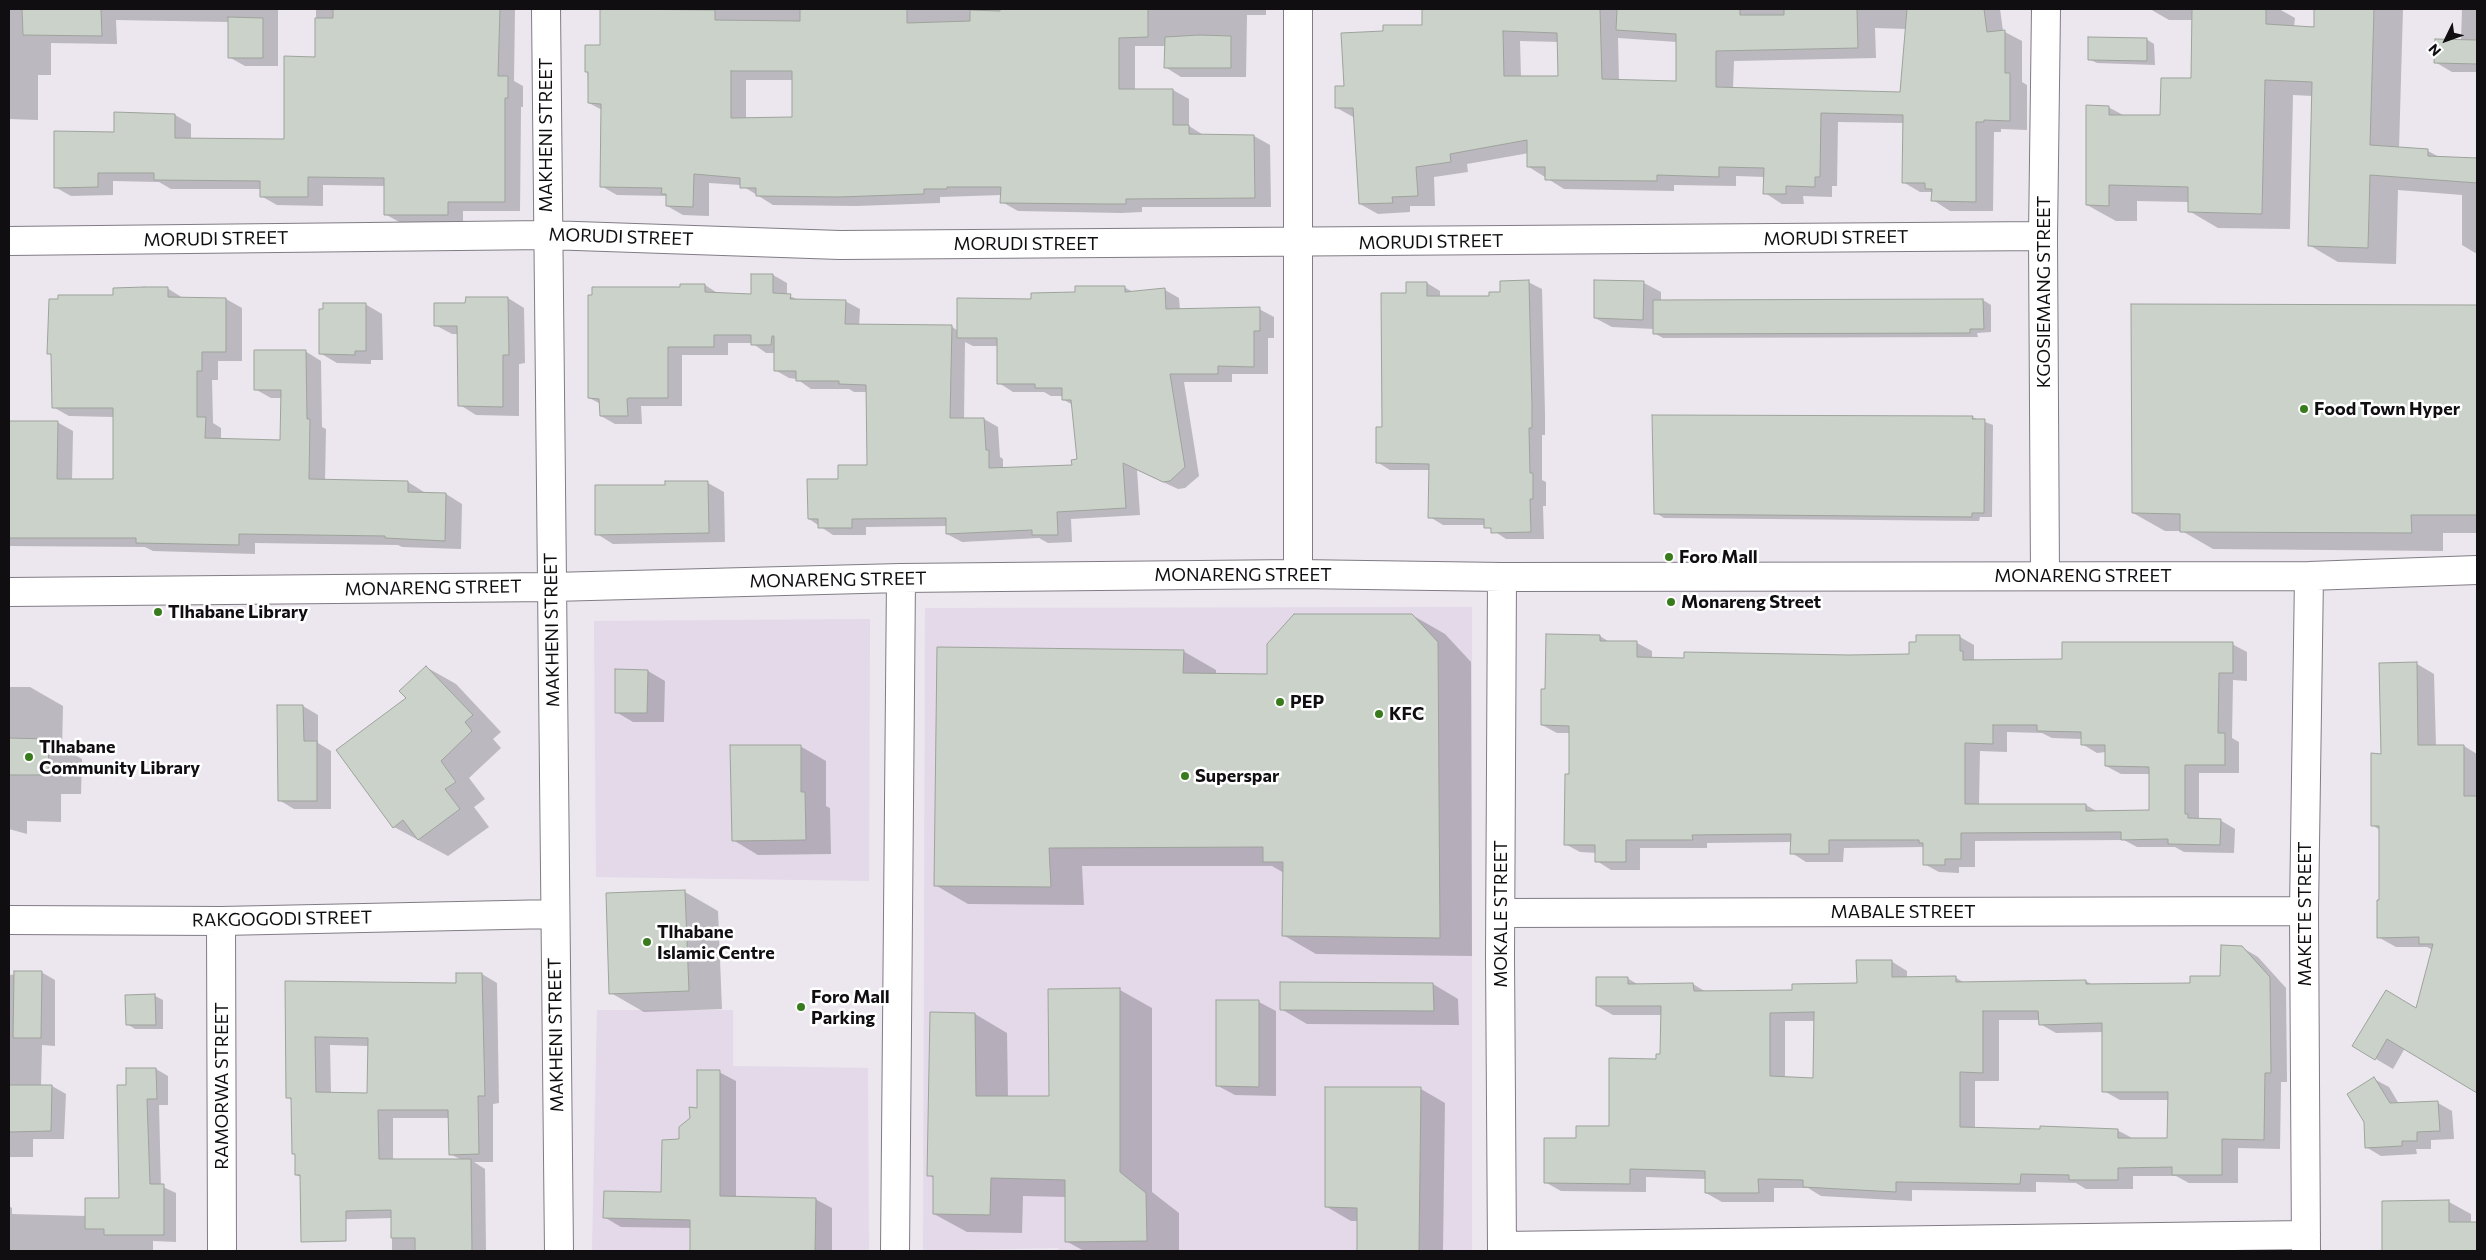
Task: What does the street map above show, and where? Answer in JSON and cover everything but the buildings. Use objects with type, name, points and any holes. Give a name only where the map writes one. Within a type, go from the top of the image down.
[{"type":"street","name":"MAKHENI STREET","points":[[546,9],[559,1251]]},
{"type":"street","points":[[1298,9],[1298,574]]},
{"type":"street","name":"KGOSIEMANG STREET","points":[[2045,576],[2043,236],[2046,9]]},
{"type":"street","name":"MORUDI STREET","points":[[9,241],[547,235],[840,245],[2043,236]]},
{"type":"street","name":"MONARENG STREET","points":[[9,592],[552,587],[901,578],[1298,574],[1502,577],[2309,576],[2477,570]]},
{"type":"street","name":"MAKETE STREET","points":[[2306,1243],[2304,911],[2309,576]]},
{"type":"street","name":"MOKALE STREET","points":[[1502,577],[1502,1249]]},
{"type":"street","points":[[895,1251],[901,578]]},
{"type":"street","name":"MABALE STREET","points":[[1501,913],[2304,911]]},
{"type":"street","name":"RAKGOGODI STREET","points":[[9,920],[222,921],[554,914]]},
{"type":"street","name":"RAMORWA STREET","points":[[222,921],[222,1251]]},
{"type":"street","points":[[1502,1249],[2306,1243]]},
{"type":"shaded area","points":[[1472,607],[1472,1251],[1059,1251],[1058,1248],[923,1251],[925,608]]},
{"type":"shaded area","points":[[870,619],[869,881],[596,877],[594,621]]},
{"type":"shaded area","points":[[597,1010],[733,1010],[733,1066],[868,1068],[869,1251],[592,1251]]},
{"type":"place","name":"Food Town Hyper","points":[[2304,409]]},
{"type":"place","name":"Foro Mall","points":[[1669,557]]},
{"type":"place","name":"Monareng Street","points":[[1671,602]]},
{"type":"place","name":"Tlhabane Library","points":[[158,612]]},
{"type":"place","name":"PEP","points":[[1280,702]]},
{"type":"place","name":"KFC","points":[[1379,714]]},
{"type":"place","name":"Tlhabane Community Library","points":[[29,757]]},
{"type":"place","name":"Superspar","points":[[1185,776]]},
{"type":"place","name":"Tlhabane Islamic Centre","points":[[647,942]]},
{"type":"place","name":"Foro Mall Parking","points":[[801,1007]]}]
